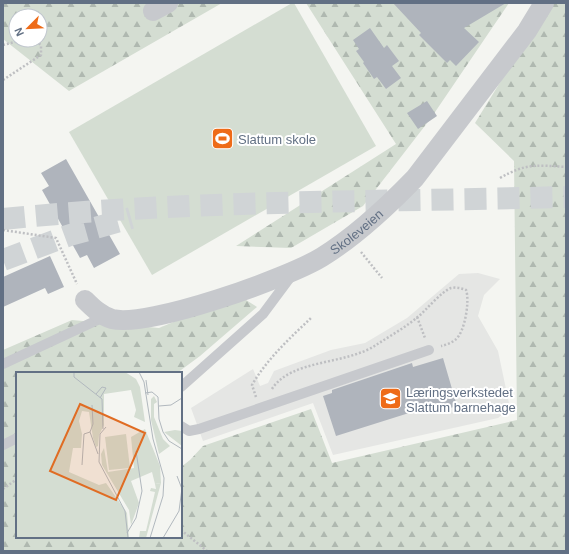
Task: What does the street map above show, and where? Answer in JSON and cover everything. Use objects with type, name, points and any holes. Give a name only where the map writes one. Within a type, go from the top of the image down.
[{"type":"street","name":"Skoleveien","points":[[85,300],[98,313],[106,316],[130,320],[148,317],[243,290],[294,272],[323,257],[350,238],[397,197],[415,178],[518,43],[544,3]]},
{"type":"lane","points":[[182,386],[263,314],[294,272]]},
{"type":"lane","points":[[3,364],[106,316]]},
{"type":"lane","points":[[182,427],[189,431],[199,429],[429,350]]},
{"type":"lane","points":[[3,445],[16,438]]},
{"type":"path","points":[[3,80],[41,55],[41,48]]},
{"type":"path","points":[[500,178],[516,169],[532,165],[566,167]]},
{"type":"path","points":[[3,230],[56,238],[85,300]]},
{"type":"path","points":[[350,238],[382,278]]},
{"type":"path","points":[[260,409],[276,382],[284,375],[321,363],[360,355],[417,317],[446,291],[452,288],[466,290],[468,303],[461,333],[452,342],[429,350],[417,317]]},
{"type":"path","points":[[260,409],[252,385],[284,344],[311,318]]},
{"type":"path","points":[[3,489],[16,480]]},
{"type":"path","points":[[182,531],[207,551]]},
{"type":"shaded area","points":[[478,273],[500,279],[484,295],[478,316],[498,351],[510,408],[498,418],[333,455],[313,403],[203,441],[191,408],[253,369],[260,386],[268,383],[274,371],[331,350],[365,343],[407,318],[459,274]]},
{"type":"green space","points":[[3,3],[222,3],[69,91],[14,48],[48,48],[48,8],[8,8],[8,43],[3,39]]},
{"type":"green space","name":"Slattum skole","points":[[294,3],[376,146],[152,275],[69,132]]},
{"type":"green space","points":[[306,3],[509,3],[431,118],[363,206],[291,248],[236,246],[396,144]]},
{"type":"green space","points":[[549,3],[566,3],[566,551],[3,551],[3,350],[72,320],[159,328],[238,295],[257,307],[200,356],[178,372],[16,372],[16,538],[182,538],[182,466],[203,446],[311,409],[332,463],[517,420],[514,161],[475,123]]},
{"type":"building","points":[[393,3],[506,3],[464,28],[479,42],[456,66],[450,60],[447,63],[419,35],[421,33]]},
{"type":"building","points":[[370,28],[384,48],[387,45],[399,61],[392,66],[401,78],[386,89],[377,77],[374,79],[363,63],[364,62],[356,51],[359,49],[353,40]]},
{"type":"building","points":[[427,101],[437,116],[418,129],[407,113]]},
{"type":"building","points":[[66,159],[120,254],[94,268],[87,255],[80,258],[42,190],[49,186],[41,173]]},
{"type":"building","points":[[50,256],[64,287],[48,294],[45,288],[3,307],[3,277]]},
{"type":"building","points":[[443,358],[457,406],[430,414],[428,407],[336,436],[323,396],[332,393],[332,390],[412,363],[413,367]]},
{"type":"tunnel","points":[[3,219],[144,208],[214,205],[566,197]]},
{"type":"tunnel","points":[[3,260],[70,235],[131,218]]},
{"type":"place","name":"Slattum skole","points":[[223,139]]},
{"type":"place","name":"Læringsverkstedet Slattum barnehage","points":[[390,399]]}]
